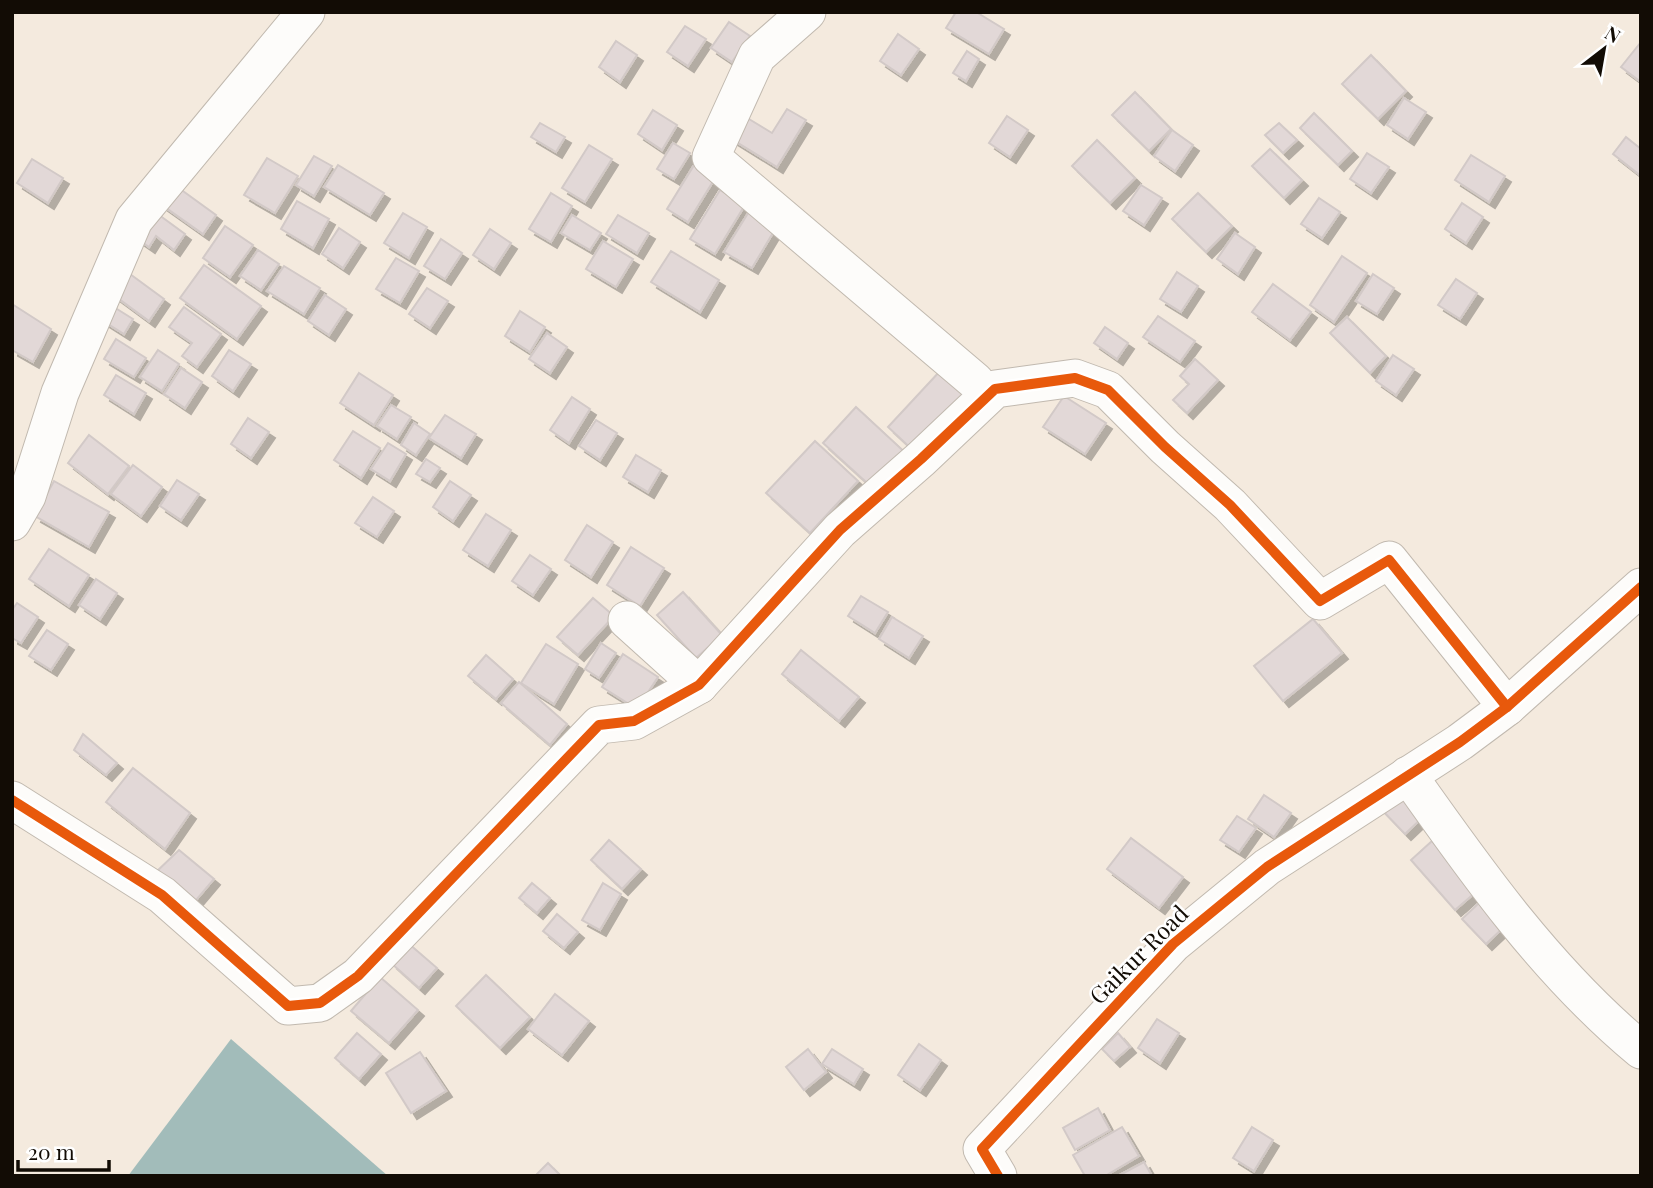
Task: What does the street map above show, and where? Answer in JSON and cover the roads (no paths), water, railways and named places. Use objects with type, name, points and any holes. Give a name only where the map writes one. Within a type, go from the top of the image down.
[{"type":"street","points":[[12,522],[27,496],[60,393],[134,220],[306,12]]},
{"type":"street","points":[[807,12],[757,56],[711,158],[975,381]]},
{"type":"street","points":[[12,800],[162,895],[288,1006],[320,1003],[358,975],[599,725],[634,721],[699,685],[840,530],[921,460],[995,389],[1075,378],[1108,390],[1165,447],[1230,505],[1320,601],[1389,559],[1507,707]]},
{"type":"street","points":[[1641,587],[1507,707],[1460,743],[1408,775],[1533,943],[1619,1032],[1641,1050]]},
{"type":"street","points":[[627,620],[699,685]]},
{"type":"street","name":"Gaikur Road","points":[[998,1176],[982,1149],[1173,944],[1267,867],[1408,775]]},
{"type":"water","points":[[231,1039],[388,1176],[128,1176]]}]
